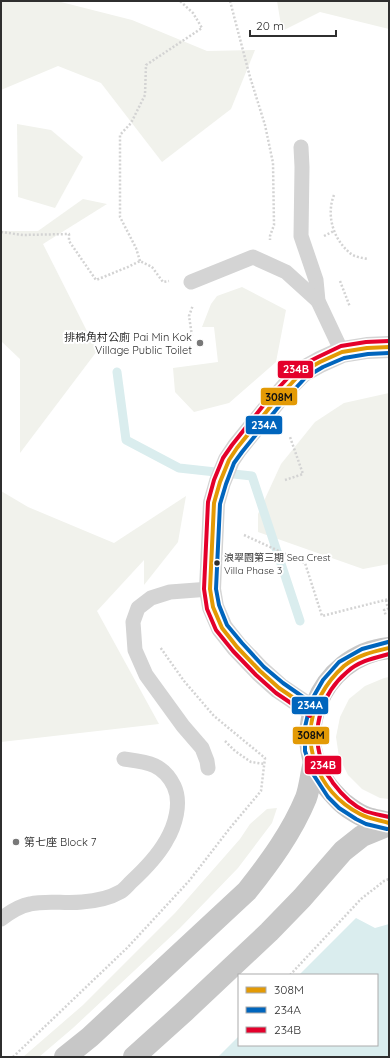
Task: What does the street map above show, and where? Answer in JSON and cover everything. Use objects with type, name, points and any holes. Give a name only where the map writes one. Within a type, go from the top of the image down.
[{"type":"main road","points":[[389,648],[378,649],[356,658],[337,672],[323,690],[314,711],[310,736],[314,762],[326,785],[344,804],[366,818],[389,824]]},
{"type":"main road","points":[[65,1057],[90,1037],[247,890],[272,858],[292,826],[306,797],[314,762]]},
{"type":"main road","points":[[134,1057],[269,932],[302,898],[343,851],[362,836],[389,824]]},
{"type":"street","points":[[314,711],[279,688],[260,671],[237,647],[222,628],[213,607],[210,589],[214,503],[220,482],[229,460],[237,448],[279,396],[302,372],[342,352],[367,348],[389,347]]},
{"type":"lane","points":[[301,147],[302,236],[316,280],[318,301],[342,352]]},
{"type":"lane","points":[[191,282],[253,257],[286,272],[318,301]]},
{"type":"lane","points":[[208,768],[202,748],[183,726],[146,675],[135,650],[133,622],[138,608],[151,598],[170,592],[210,589]]},
{"type":"lane","points":[[1,919],[12,911],[30,903],[100,900],[121,892],[151,862],[163,847],[174,826],[177,813],[176,791],[167,775],[158,766],[124,759]]},
{"type":"path","points":[[140,261],[136,248],[120,217],[120,135],[131,123],[145,95],[146,65],[202,28],[193,13],[180,1]]},
{"type":"path","points":[[230,1],[250,77],[265,125],[273,162],[274,225],[270,236],[272,258],[270,265]]},
{"type":"path","points":[[334,195],[331,203],[330,219],[334,231],[341,243],[351,254],[368,259]]},
{"type":"path","points":[[1,232],[23,235],[69,234],[69,241],[96,280],[140,261],[152,266],[163,282],[187,280],[191,282]]},
{"type":"path","points":[[285,480],[303,474],[290,437]]},
{"type":"path","points":[[244,535],[305,563],[322,616],[387,599],[388,609],[384,610],[386,616]]},
{"type":"path","points":[[221,738],[235,751],[251,762],[265,764]]},
{"type":"path","points":[[291,974],[361,899],[384,880],[389,879]]},
{"type":"shaded area","points":[[1,1],[57,1],[132,20],[207,51],[255,50],[231,109],[162,162],[101,83],[58,66],[1,90]]},
{"type":"shaded area","points":[[277,1],[389,1],[389,29],[320,12],[282,31]]},
{"type":"shaded area","points":[[17,124],[51,130],[83,157],[55,208],[18,197]]},
{"type":"shaded area","points":[[83,199],[107,204],[43,244],[97,351],[20,453],[20,359],[1,341],[1,231],[38,231]]},
{"type":"shaded area","points":[[242,287],[286,310],[276,362],[229,403],[194,412],[175,392],[173,368],[218,362],[214,327],[202,327],[211,304],[217,296]]},
{"type":"shaded area","points":[[389,393],[389,564],[363,569],[258,532],[258,514],[281,464],[315,422],[344,403]]},
{"type":"shaded area","points":[[1,491],[28,507],[114,543],[186,496],[178,542],[144,585],[144,560],[97,611],[159,724],[1,742]]},
{"type":"shaded area","points":[[389,677],[389,799],[380,798],[362,789],[348,775],[339,757],[336,737],[340,717],[349,699],[365,686]]},
{"type":"shaded area","points":[[277,808],[272,823],[238,868],[180,928],[73,1028],[39,1057],[23,1057],[83,1005],[175,913],[240,839],[250,824],[267,809]]},
{"type":"shaded area","points":[[356,918],[375,928],[389,924],[389,1057],[218,1057],[238,1037],[238,1046],[378,1046],[378,974],[300,974]]},
{"type":"waterway","points":[[117,372],[126,440],[179,468],[252,476],[300,621]]},
{"type":"transit line","name":"234B","points":[[310,716],[276,693],[256,675],[233,651],[216,630],[207,609],[204,589],[208,502],[214,480],[223,458],[270,397],[298,367],[341,346],[366,342],[389,341]]},
{"type":"transit line","name":"308M","points":[[313,711],[279,688],[260,671],[237,647],[222,628],[213,607],[210,589],[214,503],[220,482],[229,460],[237,448],[275,401],[302,372],[342,352],[367,348],[389,347]]},
{"type":"transit line","name":"234A","points":[[316,706],[283,683],[264,667],[227,625],[219,605],[216,589],[220,504],[234,463],[280,405],[306,377],[323,367],[344,358],[368,354],[389,353]]},
{"type":"transit line","name":"234A","points":[[387,829],[366,824],[356,819],[339,808],[328,797],[313,774],[305,751],[305,727],[311,701],[323,680],[339,662],[362,649],[388,642]]},
{"type":"transit line","name":"308M","points":[[389,648],[371,653],[349,662],[337,672],[321,695],[314,712],[311,729],[311,746],[315,762],[322,778],[332,792],[345,804],[360,814],[389,823]]},
{"type":"transit line","name":"234B","points":[[389,654],[367,660],[357,665],[338,680],[325,701],[318,723],[317,735],[318,747],[324,768],[340,792],[360,809],[389,817]]},
{"type":"place","name":"排棉角村公廁 Pai Min Kok Village Public Toilet","points":[[200,343]]},
{"type":"place","name":"浪翠園第三期 Sea Crest Villa Phase 3","points":[[217,563]]},
{"type":"place","name":"第七座 Block 7","points":[[16,842]]}]
